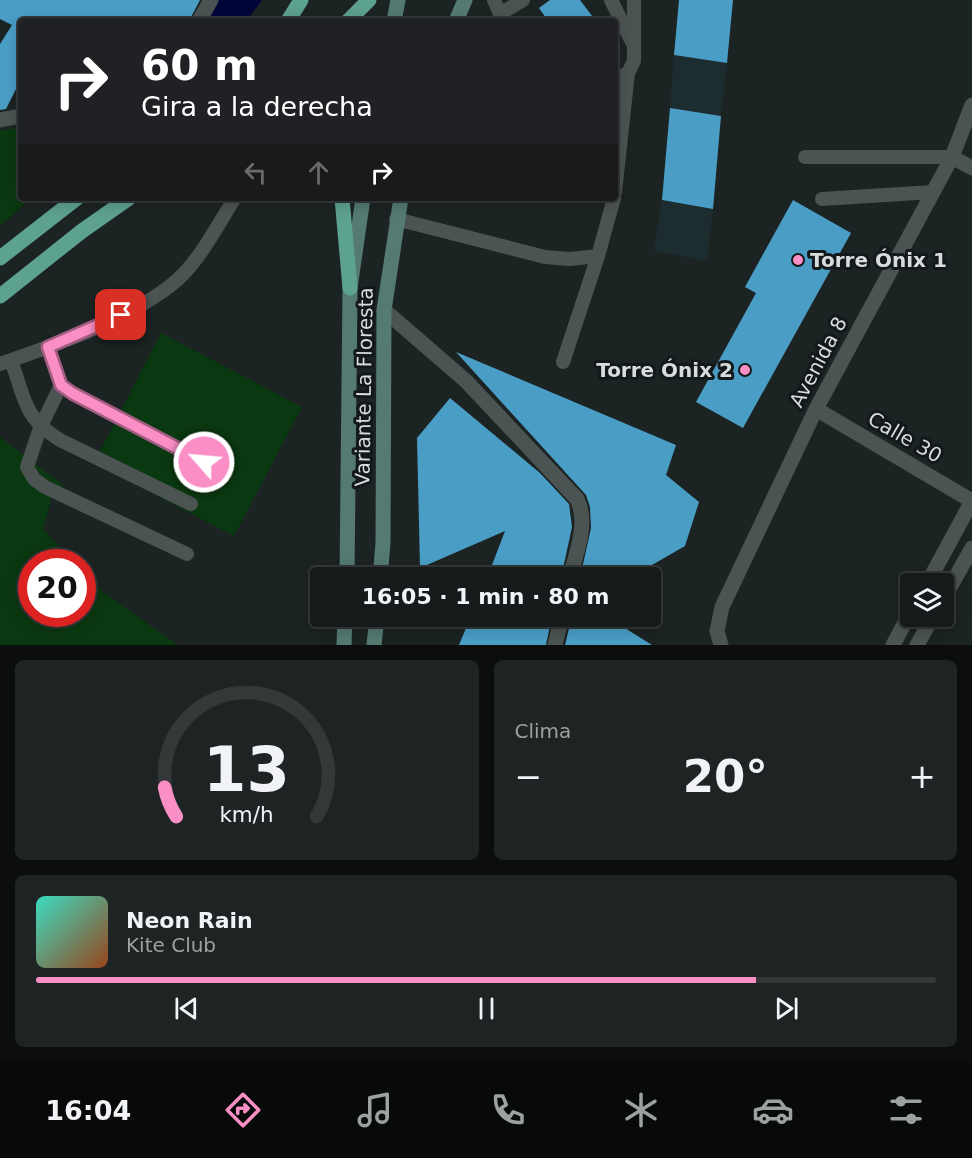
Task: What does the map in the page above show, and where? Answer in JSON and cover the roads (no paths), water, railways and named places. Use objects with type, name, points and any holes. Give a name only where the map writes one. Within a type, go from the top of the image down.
[{"type":"main road","points":[[290,18],[301,0]]},
{"type":"main road","points":[[351,18],[369,0]]},
{"type":"main road","points":[[395,18],[398,0]]},
{"type":"main road","points":[[457,18],[465,0]]},
{"type":"main road","points":[[0,258],[73,201]]},
{"type":"main road","points":[[0,296],[82,231],[125,201]]},
{"type":"main road","points":[[342,201],[350,288]]},
{"type":"main road","name":"Variante La Floresta","points":[[347,567],[350,288],[363,201]]},
{"type":"main road","name":"Variante La Floresta","points":[[381,567],[384,310],[400,201]]},
{"type":"main road","points":[[344,645],[345,627]]},
{"type":"main road","points":[[374,645],[376,627]]},
{"type":"street","points":[[201,18],[211,0]]},
{"type":"street","name":"Avenida 8","points":[[721,645],[717,631],[722,606],[816,409],[952,158],[972,105]]},
{"type":"street","points":[[0,120],[18,117]]},
{"type":"street","points":[[952,158],[972,168]]},
{"type":"street","points":[[384,310],[466,381],[576,499],[583,511],[572,567]]},
{"type":"street","name":"Calle 30","points":[[816,409],[972,501]]},
{"type":"street","points":[[933,573],[972,501]]},
{"type":"street","points":[[954,580],[972,548]]},
{"type":"street","points":[[555,645],[559,627]]},
{"type":"street","points":[[893,645],[903,627]]},
{"type":"street","points":[[917,645],[927,627]]},
{"type":"lane","points":[[494,0],[503,17],[523,0]]},
{"type":"lane","points":[[611,0],[634,46]]},
{"type":"lane","points":[[618,165],[628,73],[634,61],[634,0]]},
{"type":"lane","points":[[618,78],[628,73]]},
{"type":"lane","points":[[805,157],[952,158]]},
{"type":"lane","points":[[822,199],[933,192]]},
{"type":"lane","points":[[191,504],[60,441],[40,428],[27,410],[5,362],[48,347],[121,315],[171,285],[201,250],[232,201]]},
{"type":"lane","points":[[563,362],[598,256],[613,201]]},
{"type":"lane","points":[[396,219],[545,257],[570,259],[598,256]]},
{"type":"lane","points":[[48,347],[61,385],[87,402],[204,462]]},
{"type":"lane","points":[[61,385],[40,428],[27,467],[34,479],[45,487],[188,554]]},
{"type":"place","name":"Torre Ónix 1","points":[[798,260]]},
{"type":"place","name":"Torre Ónix 2","points":[[745,370]]}]
